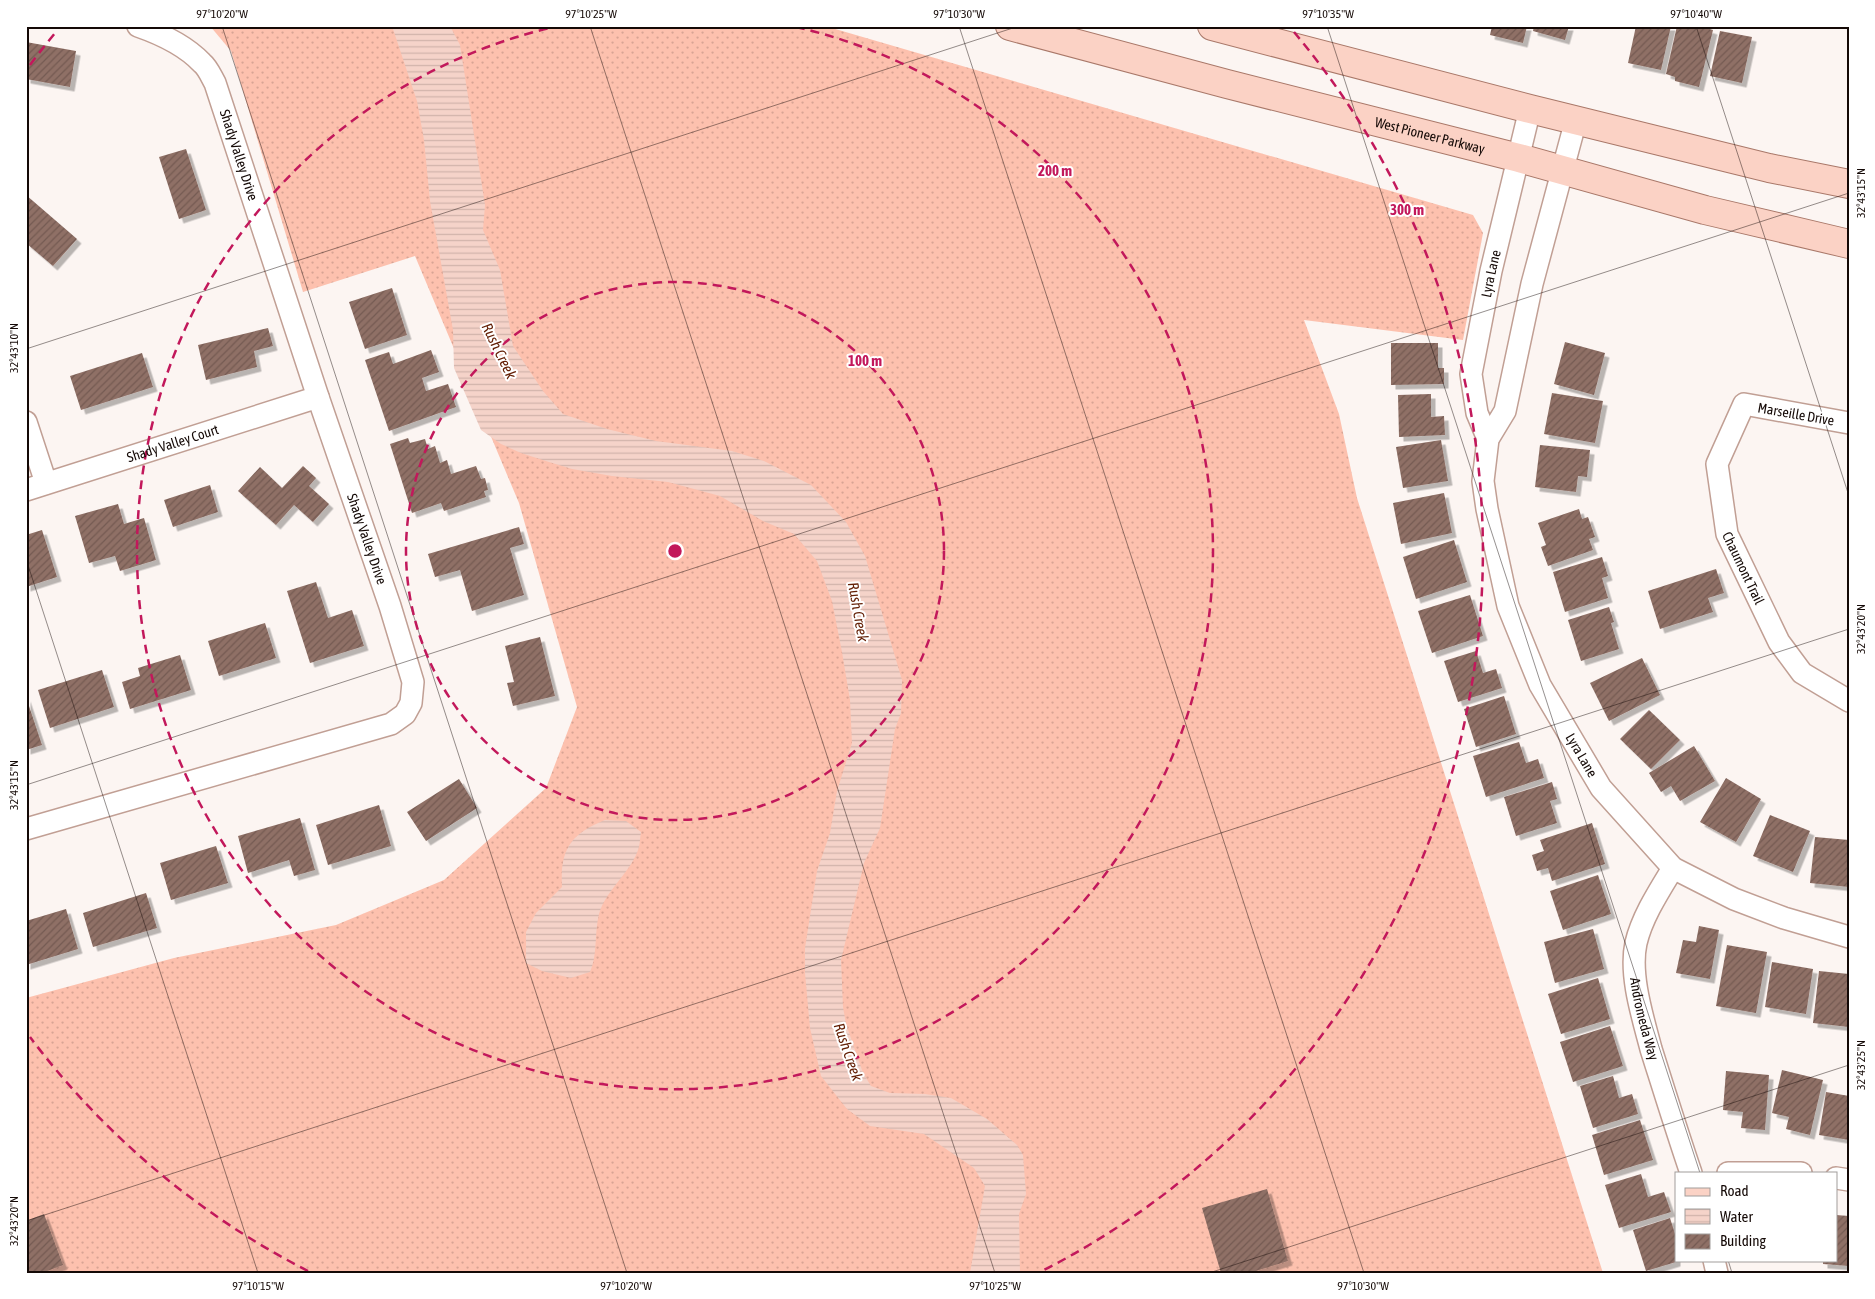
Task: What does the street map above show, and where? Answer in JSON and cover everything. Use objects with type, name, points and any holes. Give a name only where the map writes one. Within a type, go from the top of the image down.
[{"type":"main road","name":"West Pioneer Parkway","points":[[1010,26],[1519,158],[1705,210],[1849,244]]},
{"type":"main road","points":[[1212,26],[1530,109],[1769,168],[1849,184]]},
{"type":"street","name":"Shady Valley Drive","points":[[26,828],[391,724],[405,714],[411,703],[413,682],[390,606],[318,397],[215,83],[204,64],[186,49],[160,34],[138,26]]},
{"type":"street","name":"Lyra Lane","points":[[1488,439],[1477,413],[1471,374],[1492,271],[1530,109]]},
{"type":"street","name":"Lyra Lane","points":[[1576,120],[1532,284],[1505,411],[1488,439],[1484,481],[1487,509],[1508,606],[1540,685],[1601,788],[1673,868],[1734,899],[1831,933],[1849,936]]},
{"type":"street","name":"Shady Valley Court","points":[[26,490],[318,397]]},
{"type":"street","name":"Marseille Drive","points":[[1744,404],[1849,423]]},
{"type":"street","name":"Chaumont Trail","points":[[1744,404],[1718,464],[1727,534],[1779,642],[1802,673],[1849,701]]},
{"type":"street","points":[[26,422],[46,483]]},
{"type":"street","name":"Andromeda Way","points":[[1673,868],[1651,905],[1636,944],[1635,976],[1639,1006],[1666,1099],[1691,1172]]},
{"type":"shaded area","points":[[210,26],[825,26],[1473,215],[1483,233],[1463,340],[1304,320],[1339,414],[1357,498],[1603,1273],[26,1273],[26,998],[174,958],[336,925],[444,880],[546,788],[577,707],[519,503],[415,256],[303,292],[231,51]]},
{"type":"water","name":"Rush Creek","points":[[392,26],[450,26],[460,45],[485,205],[483,230],[500,270],[513,346],[543,391],[563,414],[607,429],[656,441],[732,451],[764,461],[811,485],[846,522],[865,556],[902,680],[901,713],[895,729],[880,828],[864,863],[841,960],[843,1007],[846,1024],[863,1073],[871,1086],[890,1093],[925,1094],[951,1098],[987,1119],[1017,1145],[1023,1155],[1026,1194],[1019,1214],[1020,1273],[970,1273],[985,1186],[974,1168],[924,1134],[870,1126],[847,1109],[821,1076],[810,1028],[805,973],[805,948],[817,871],[830,833],[837,791],[852,743],[850,700],[842,652],[832,601],[817,561],[794,534],[763,521],[720,496],[668,482],[612,476],[572,469],[521,453],[501,444],[481,430],[454,368],[453,330],[430,201],[424,140],[417,101]]},
{"type":"water","points":[[605,820],[626,821],[641,832],[636,856],[602,905],[590,972],[571,978],[542,971],[526,963],[526,932],[536,913],[562,887],[563,863],[565,853],[570,845],[583,831]]},
{"type":"building","points":[[1492,26],[1527,26],[1523,43],[1490,35]]},
{"type":"building","points":[[1534,26],[1569,26],[1565,40],[1533,31]]},
{"type":"building","points":[[1636,26],[1671,26],[1661,70],[1628,63]]},
{"type":"building","points":[[1677,26],[1699,26],[1713,30],[1699,87],[1675,81],[1675,77],[1666,74]]},
{"type":"building","points":[[1720,31],[1752,37],[1742,83],[1710,76]]},
{"type":"building","points":[[26,42],[76,51],[70,87],[26,79]]},
{"type":"building","points":[[186,149],[206,210],[179,219],[159,157]]},
{"type":"building","points":[[26,195],[77,239],[53,266],[26,243]]},
{"type":"building","points":[[392,288],[407,335],[365,349],[349,302]]},
{"type":"building","points":[[268,328],[273,346],[254,351],[257,367],[206,380],[198,345]]},
{"type":"building","points":[[1565,342],[1605,353],[1594,395],[1554,384]]},
{"type":"building","points":[[1391,343],[1438,343],[1438,368],[1444,368],[1444,384],[1391,385]]},
{"type":"building","points":[[431,350],[439,372],[422,378],[426,391],[448,384],[456,407],[389,431],[365,360],[389,352],[393,364]]},
{"type":"building","points":[[142,353],[153,387],[81,410],[70,376]]},
{"type":"building","points":[[1552,393],[1603,401],[1595,443],[1544,434]]},
{"type":"building","points":[[1431,394],[1431,417],[1444,416],[1445,435],[1399,437],[1398,395]]},
{"type":"building","points":[[408,438],[410,443],[425,439],[428,449],[435,446],[440,463],[447,460],[451,474],[476,466],[481,479],[485,478],[488,490],[484,491],[486,497],[444,511],[441,503],[412,513],[390,444]]},
{"type":"building","points":[[1441,440],[1448,481],[1403,488],[1396,447]]},
{"type":"building","points":[[1540,445],[1590,450],[1587,477],[1578,476],[1576,492],[1535,487]]},
{"type":"building","points":[[303,466],[316,478],[309,486],[329,504],[313,522],[294,505],[276,525],[238,491],[260,467],[282,488]]},
{"type":"building","points":[[210,485],[218,512],[173,527],[164,500]]},
{"type":"building","points":[[1444,493],[1452,533],[1401,544],[1393,503]]},
{"type":"building","points":[[118,504],[124,524],[144,518],[156,560],[120,571],[115,556],[89,563],[75,516]]},
{"type":"building","points":[[1579,509],[1582,519],[1588,517],[1595,537],[1589,539],[1593,550],[1548,566],[1541,547],[1546,545],[1538,523]]},
{"type":"building","points":[[519,527],[524,544],[510,548],[524,595],[472,611],[460,570],[435,577],[428,554]]},
{"type":"building","points":[[42,530],[57,577],[26,587],[26,535]]},
{"type":"building","points":[[1454,540],[1467,582],[1416,599],[1403,557]]},
{"type":"building","points":[[1602,557],[1608,576],[1602,578],[1608,598],[1565,612],[1553,572]]},
{"type":"building","points":[[1716,569],[1724,593],[1708,598],[1713,612],[1660,629],[1648,591]]},
{"type":"building","points":[[316,582],[328,618],[352,610],[364,646],[310,663],[287,591]]},
{"type":"building","points":[[1470,595],[1483,636],[1432,653],[1418,611]]},
{"type":"building","points":[[1609,607],[1614,622],[1611,623],[1619,649],[1581,661],[1568,620]]},
{"type":"building","points":[[265,623],[276,658],[219,676],[208,641]]},
{"type":"building","points":[[540,637],[555,696],[513,706],[507,683],[514,682],[505,646]]},
{"type":"building","points":[[1476,651],[1483,673],[1496,669],[1502,688],[1458,702],[1444,661]]},
{"type":"building","points":[[180,655],[191,690],[130,709],[122,682],[140,676],[138,668]]},
{"type":"building","points":[[1642,658],[1660,695],[1609,721],[1590,683]]},
{"type":"building","points":[[102,670],[114,707],[50,728],[38,690]]},
{"type":"building","points":[[1504,696],[1516,734],[1476,747],[1464,709]]},
{"type":"building","points":[[26,697],[42,745],[26,750]]},
{"type":"building","points":[[1649,710],[1680,740],[1651,769],[1620,739]]},
{"type":"building","points":[[1519,742],[1526,763],[1538,759],[1544,778],[1486,797],[1473,756]]},
{"type":"building","points":[[1694,746],[1715,781],[1680,801],[1671,786],[1661,792],[1649,773]]},
{"type":"building","points":[[1726,778],[1761,799],[1736,842],[1700,822]]},
{"type":"building","points":[[459,779],[477,808],[426,841],[407,812]]},
{"type":"building","points":[[1552,782],[1557,799],[1550,801],[1557,823],[1516,836],[1504,797]]},
{"type":"building","points":[[379,805],[391,846],[328,865],[316,825]]},
{"type":"building","points":[[1770,815],[1810,831],[1793,872],[1753,856]]},
{"type":"building","points":[[300,818],[315,870],[294,876],[289,860],[248,873],[238,836]]},
{"type":"building","points":[[1592,823],[1605,864],[1552,881],[1548,868],[1537,871],[1532,855],[1544,851],[1540,840]]},
{"type":"building","points":[[1815,837],[1849,840],[1849,887],[1810,883]]},
{"type":"building","points":[[216,846],[228,883],[171,900],[160,863]]},
{"type":"building","points":[[1598,875],[1611,914],[1563,930],[1550,891]]},
{"type":"building","points":[[146,893],[157,928],[93,947],[83,913]]},
{"type":"building","points":[[66,909],[78,949],[26,965],[26,921]]},
{"type":"building","points":[[1699,926],[1719,930],[1710,979],[1676,973],[1683,940],[1696,942]]},
{"type":"building","points":[[1593,929],[1604,969],[1555,983],[1544,942]]},
{"type":"building","points":[[1727,945],[1767,952],[1756,1013],[1716,1006]]},
{"type":"building","points":[[1772,962],[1813,969],[1806,1014],[1765,1007]]},
{"type":"building","points":[[1819,971],[1849,974],[1849,1027],[1813,1023]]},
{"type":"building","points":[[1598,978],[1610,1019],[1561,1034],[1548,994]]},
{"type":"building","points":[[1610,1026],[1623,1066],[1573,1082],[1560,1042]]},
{"type":"building","points":[[1782,1070],[1823,1080],[1810,1135],[1786,1129],[1789,1117],[1772,1113]]},
{"type":"building","points":[[1726,1071],[1769,1075],[1765,1130],[1741,1128],[1743,1112],[1723,1110]]},
{"type":"building","points":[[1613,1076],[1619,1098],[1632,1094],[1638,1114],[1593,1128],[1580,1086]]},
{"type":"building","points":[[1826,1092],[1849,1096],[1849,1140],[1819,1135]]},
{"type":"building","points":[[1640,1120],[1653,1160],[1604,1175],[1592,1135]]},
{"type":"building","points":[[1641,1174],[1648,1197],[1664,1192],[1671,1212],[1619,1228],[1605,1185]]},
{"type":"building","points":[[1267,1189],[1288,1261],[1249,1273],[1221,1273],[1202,1208]]},
{"type":"building","points":[[44,1214],[63,1265],[42,1273],[26,1273],[26,1221]]},
{"type":"building","points":[[1838,1215],[1849,1216],[1849,1266],[1823,1264],[1823,1262],[1838,1262]]},
{"type":"building","points":[[1670,1218],[1675,1234],[1676,1262],[1646,1271],[1633,1230]]}]
